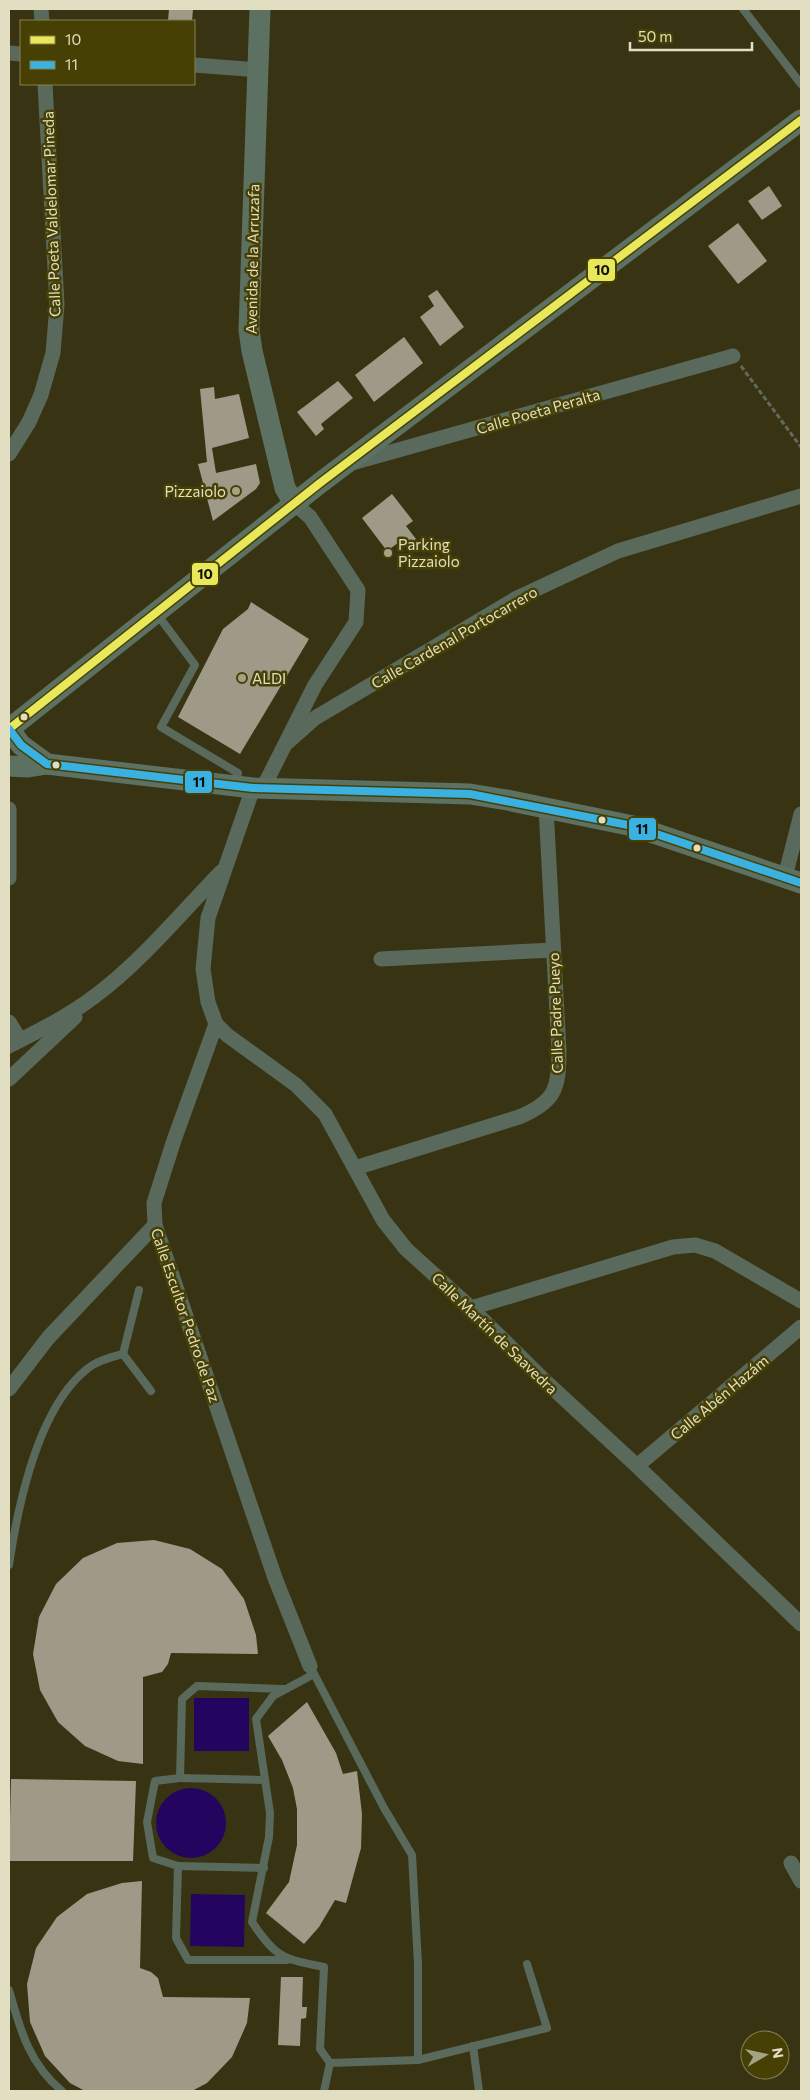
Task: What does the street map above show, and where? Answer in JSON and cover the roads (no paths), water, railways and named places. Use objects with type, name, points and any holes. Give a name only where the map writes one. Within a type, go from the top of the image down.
[{"type":"street","name":"Avenida de la Arruzafa","points":[[260,9],[249,330],[252,352],[285,488],[294,503]]},
{"type":"street","points":[[195,65],[259,70]]},
{"type":"street","name":"Calle Poeta Valdelomar Pineda","points":[[9,454],[29,422],[41,395],[53,353],[58,304],[45,85]]},
{"type":"street","points":[[46,764],[21,745],[9,729],[343,465],[801,120]]},
{"type":"street","name":"Calle Poeta Peralta","points":[[343,465],[733,356]]},
{"type":"street","name":"Calle Cardenal Portocarrero","points":[[250,788],[288,742],[315,718],[517,598],[618,551],[801,496]]},
{"type":"street","name":"Calle Cardenal Portocarrero","points":[[288,742],[315,685],[356,622],[358,590],[310,517],[294,503]]},
{"type":"street","points":[[9,766],[28,767],[46,764],[250,788],[470,794],[546,807],[633,826],[793,880],[801,814]]},
{"type":"street","points":[[216,1024],[208,1002],[203,970],[204,944],[208,918],[250,788]]},
{"type":"street","name":"Calle Padre Pueyo","points":[[355,1168],[519,1118],[546,1102],[556,1089],[559,1077],[546,807]]},
{"type":"street","points":[[9,809],[9,878]]},
{"type":"street","points":[[9,1079],[131,965],[224,869]]},
{"type":"street","points":[[382,959],[553,950]]},
{"type":"street","points":[[9,1022],[14,1043],[59,1020],[96,996]]},
{"type":"street","name":"Calle Martín de Saavedra","points":[[216,1024],[227,1035],[311,1098],[333,1126],[383,1220],[406,1249],[471,1308],[544,1380],[637,1466],[801,1624]]},
{"type":"street","name":"Calle Escultor Pedro de Paz","points":[[216,1024],[174,1140],[154,1203],[155,1225],[274,1578],[312,1670]]},
{"type":"street","points":[[9,1388],[48,1338],[155,1225]]},
{"type":"street","points":[[471,1308],[673,1247],[695,1245],[715,1251],[801,1302]]},
{"type":"street","name":"Calle Abén Hazám","points":[[637,1466],[801,1327]]},
{"type":"street","points":[[791,1863],[801,1881]]},
{"type":"lane","points":[[743,9],[801,84]]},
{"type":"lane","points":[[156,613],[195,665],[161,727],[238,773],[250,788]]},
{"type":"lane","points":[[122,1354],[139,1290]]},
{"type":"lane","points":[[122,1354],[151,1392]]},
{"type":"lane","points":[[9,1565],[14,1531],[28,1473],[59,1401],[80,1375],[91,1366],[104,1358],[122,1354]]},
{"type":"lane","points":[[287,1960],[266,1944],[252,1922],[264,1868],[269,1837],[270,1813],[263,1780],[256,1719],[273,1696],[312,1670],[384,1808],[412,1855],[418,1964],[418,2060]]},
{"type":"lane","points":[[180,1778],[182,1699],[197,1686],[286,1689]]},
{"type":"lane","points":[[263,1780],[180,1778],[155,1782],[147,1822],[153,1858],[178,1866],[264,1868]]},
{"type":"lane","points":[[178,1866],[176,1938],[188,1960],[287,1960],[324,1967],[320,2049],[330,2063],[324,2091]]},
{"type":"lane","points":[[330,2063],[418,2060],[547,2028],[527,1964]]},
{"type":"lane","points":[[9,1990],[30,2056],[53,2084],[62,2091]]},
{"type":"lane","points":[[473,2046],[480,2091]]},
{"type":"place","name":"Pizzaiolo","points":[[236,491]]},
{"type":"place","name":"Parking Pizzaiolo","points":[[388,553]]},
{"type":"place","name":"ALDI","points":[[242,678]]}]
